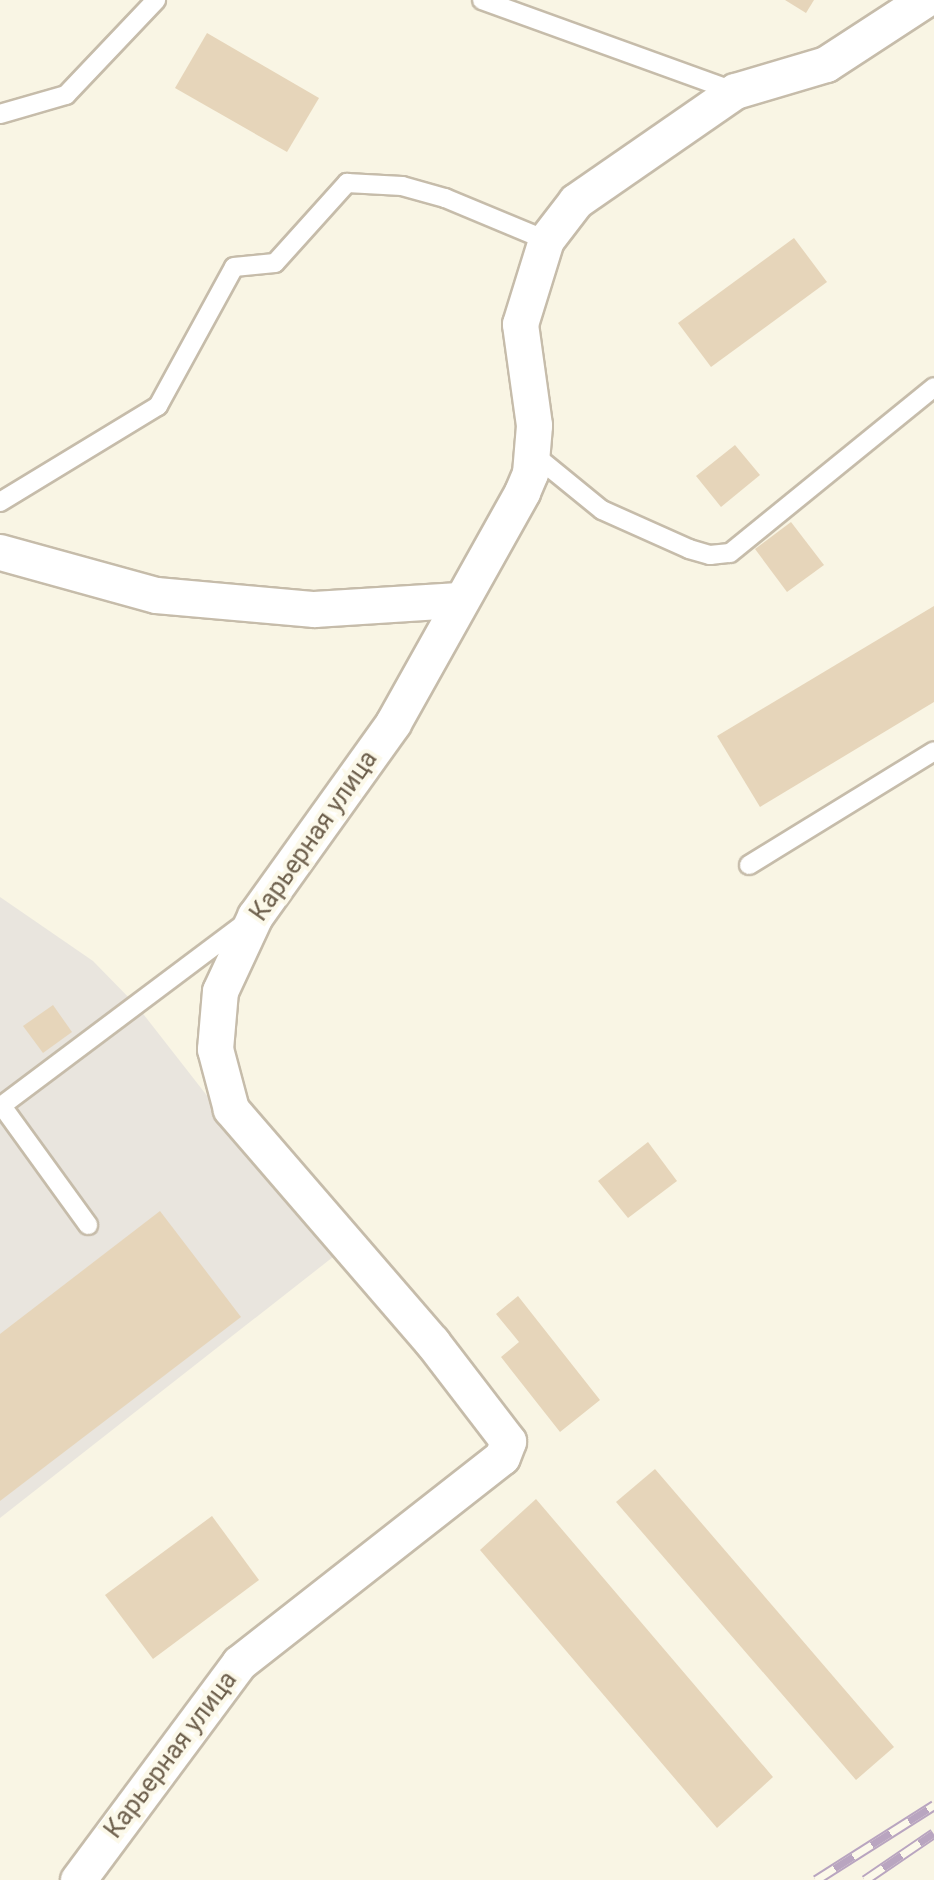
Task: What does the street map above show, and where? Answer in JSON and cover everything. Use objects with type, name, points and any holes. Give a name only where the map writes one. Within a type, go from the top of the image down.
[{"type":"street","name":"Карьерная улица","points":[[78,1880],[239,1663],[502,1457],[508,1440],[432,1342],[231,1109],[215,1049],[220,992],[255,916],[393,723],[522,492],[532,453],[534,424],[520,324],[546,240],[576,201],[734,92],[826,64],[924,0]]},
{"type":"street","points":[[0,552],[156,594],[314,609],[459,600]]},
{"type":"lane","points":[[0,114],[66,95],[156,0]]},
{"type":"lane","points":[[482,0],[734,92]]},
{"type":"lane","points":[[0,502],[158,406],[234,267],[276,263],[347,183],[402,186],[445,198],[546,240]]},
{"type":"lane","points":[[532,453],[602,510],[690,549],[710,555],[730,553],[934,386]]},
{"type":"lane","points":[[749,865],[934,751]]},
{"type":"lane","points":[[88,1224],[1,1107],[255,916]]},
{"type":"shaded area","points":[[0,897],[93,961],[137,1006],[333,1257],[0,1518]]},
{"type":"building","points":[[785,0],[814,0],[806,13]]},
{"type":"building","points":[[207,33],[319,98],[287,152],[175,88]]},
{"type":"building","points":[[794,238],[827,282],[711,367],[678,323]]},
{"type":"building","points":[[735,445],[760,475],[721,507],[696,476]]},
{"type":"building","points":[[791,522],[824,565],[787,592],[755,549]]},
{"type":"building","points":[[934,606],[934,702],[760,807],[717,736]]},
{"type":"building","points":[[53,1005],[72,1032],[43,1053],[23,1026]]},
{"type":"building","points":[[648,1142],[677,1181],[628,1218],[598,1181]]},
{"type":"building","points":[[160,1211],[241,1317],[0,1501],[0,1334]]},
{"type":"building","points":[[518,1296],[600,1400],[560,1432],[501,1357],[519,1342],[496,1314]]},
{"type":"building","points":[[655,1469],[894,1747],[856,1780],[616,1502]]},
{"type":"building","points":[[536,1499],[773,1777],[717,1828],[480,1550]]},
{"type":"building","points":[[212,1516],[259,1580],[153,1659],[105,1595]]},
{"type":"railway","points":[[816,1880],[934,1805]]},
{"type":"railway","points":[[865,1880],[934,1833]]}]
